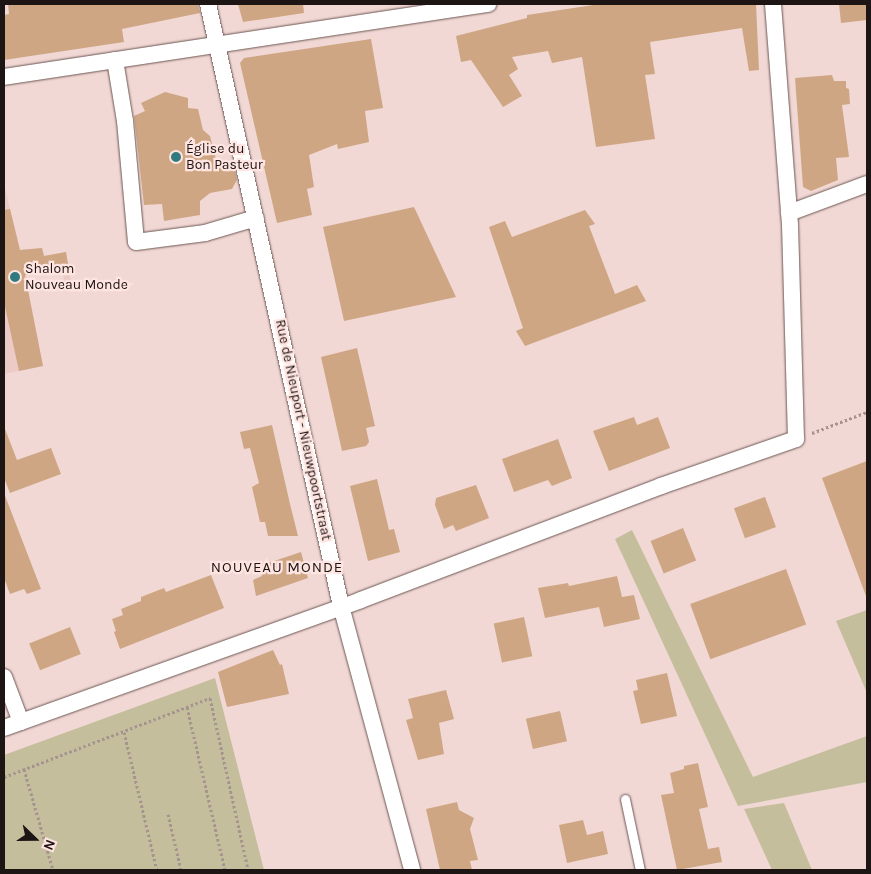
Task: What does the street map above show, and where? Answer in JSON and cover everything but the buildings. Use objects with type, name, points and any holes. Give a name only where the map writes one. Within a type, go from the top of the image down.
[{"type":"street","name":"Rue de Nieuport - Nieuwpoortstraat","points":[[208,4],[341,606],[412,870]]},
{"type":"street","points":[[4,77],[217,46],[460,6],[489,4]]},
{"type":"street","points":[[4,728],[341,606],[661,486],[796,439],[789,213],[773,4]]},
{"type":"street","points":[[115,60],[125,121],[136,242],[205,233],[256,218]]},
{"type":"street","points":[[789,213],[867,184]]},
{"type":"street","points":[[4,677],[21,722]]},
{"type":"lane","points":[[625,800],[640,870]]},
{"type":"path","points":[[796,439],[867,412]]},
{"type":"path","points":[[4,777],[210,698],[248,870]]},
{"type":"path","points":[[186,707],[225,870]]},
{"type":"path","points":[[124,732],[157,870]]},
{"type":"path","points":[[24,769],[54,870]]},
{"type":"path","points":[[168,814],[182,870]]},
{"type":"shaded area","name":"Shalom Nouveau Monde","points":[[4,184],[20,250],[42,248],[44,256],[66,252],[71,282],[65,283],[62,270],[24,268],[43,366],[4,374]]},
{"type":"shaded area","points":[[632,530],[753,777],[867,736],[867,782],[738,806],[615,539]]},
{"type":"shaded area","points":[[867,610],[867,693],[836,621]]},
{"type":"shaded area","points":[[215,678],[264,870],[4,870],[4,755]]},
{"type":"shaded area","points":[[784,803],[812,870],[772,870],[744,809]]},
{"type":"place","name":"Église du Bon Pasteur","points":[[176,157]]},
{"type":"place","name":"Shalom Nouveau Monde","points":[[15,277]]},
{"type":"district","name":"NOUVEAU MONDE","points":[[277,568]]}]
